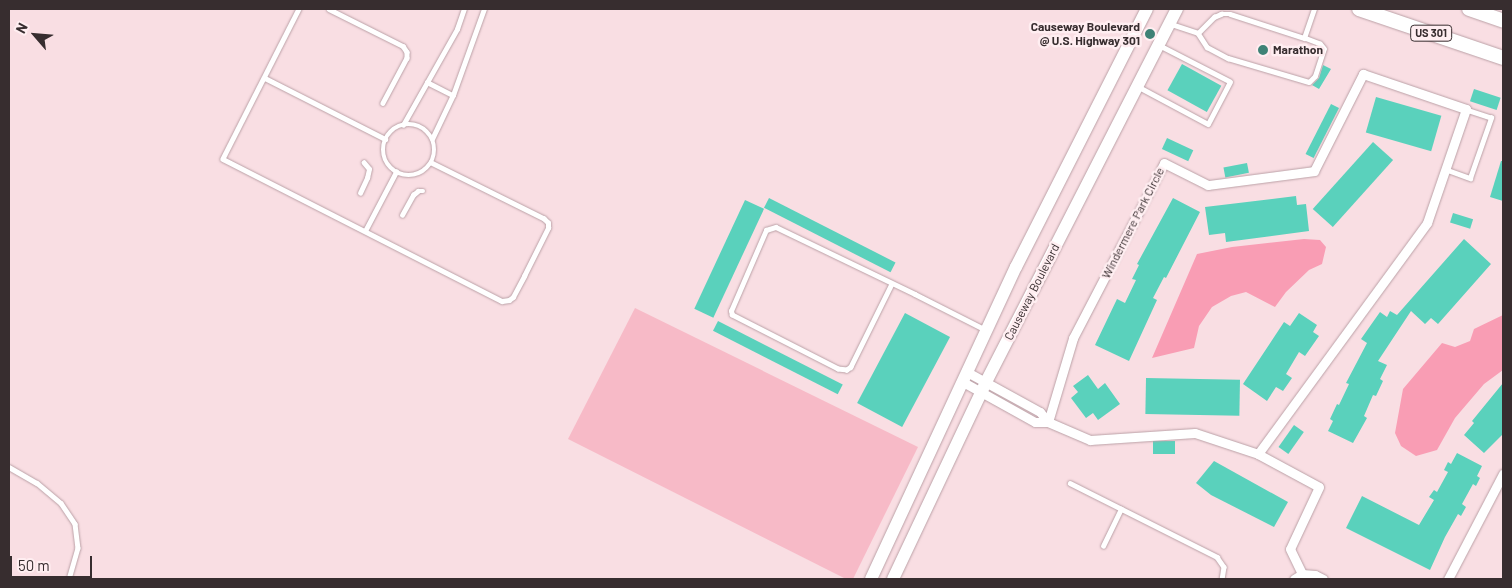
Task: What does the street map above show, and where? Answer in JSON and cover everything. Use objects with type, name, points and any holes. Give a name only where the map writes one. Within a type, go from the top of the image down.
[{"type":"main road","name":"Causeway Boulevard","points":[[871,579],[986,330],[1147,9]]},
{"type":"main road","name":"Causeway Boulevard","points":[[893,579],[984,387],[1177,9]]},
{"type":"main road","name":"US 301","points":[[1358,9],[1503,58]]},
{"type":"main road","points":[[1469,9],[1503,20]]},
{"type":"street","name":"Windermere Park Circle","points":[[1048,422],[1073,338],[1164,163],[1208,185],[1314,171],[1363,74],[1466,109]]},
{"type":"street","points":[[1258,454],[1426,223],[1466,109]]},
{"type":"street","points":[[965,377],[1040,412],[1048,422],[1090,440],[1195,433],[1258,454],[1319,487],[1290,549],[1298,577],[1315,575],[1323,579]]},
{"type":"street","points":[[1448,579],[1503,474]]},
{"type":"lane","points":[[299,9],[223,159],[502,301],[513,297],[548,228],[548,223],[431,163]]},
{"type":"lane","points":[[329,9],[403,46],[407,52],[407,58],[383,103]]},
{"type":"lane","points":[[464,9],[457,28],[403,125],[390,132],[385,139],[384,157],[387,164],[403,175],[416,175],[431,163],[434,155],[432,139],[453,95],[484,9]]},
{"type":"lane","points":[[1304,38],[1314,9]]},
{"type":"lane","points":[[1169,24],[1198,33],[1207,47],[1228,58],[1309,82],[1315,76],[1324,49],[1320,44],[1304,38],[1230,14],[1221,14],[1214,17],[1198,33]]},
{"type":"lane","points":[[1138,86],[1208,124],[1230,82],[1158,45]]},
{"type":"lane","points":[[265,78],[385,139]]},
{"type":"lane","points":[[426,82],[453,95]]},
{"type":"lane","points":[[1445,169],[1470,178],[1491,118],[1466,109]]},
{"type":"lane","points":[[403,125],[420,127],[432,139]]},
{"type":"lane","points":[[360,193],[369,169],[364,163]]},
{"type":"lane","points":[[365,231],[396,172]]},
{"type":"lane","points":[[402,215],[413,195],[418,191],[423,191]]},
{"type":"lane","points":[[892,284],[852,366],[847,370],[838,369],[732,315],[731,311],[766,230],[776,227],[986,330]]},
{"type":"lane","points":[[9,468],[37,483],[61,503],[75,524],[78,548],[70,579]]},
{"type":"lane","points":[[1070,483],[1217,557],[1224,567],[1222,579]]},
{"type":"lane","points":[[1103,546],[1121,509]]},
{"type":"shaded area","points":[[1304,239],[1320,240],[1326,247],[1322,264],[1309,270],[1286,292],[1275,307],[1246,292],[1231,296],[1212,307],[1199,326],[1194,348],[1152,358],[1197,254],[1232,247]]},
{"type":"shaded area","points":[[635,308],[918,447],[853,579],[846,579],[568,439]]},
{"type":"shaded area","points":[[1503,315],[1503,370],[1484,384],[1455,418],[1437,450],[1416,456],[1401,446],[1395,433],[1403,389],[1442,343],[1455,347],[1470,341],[1474,329]]},
{"type":"building","points":[[1182,64],[1221,86],[1207,112],[1167,90]]},
{"type":"building","points":[[1323,65],[1331,69],[1319,89],[1312,85],[1319,78]]},
{"type":"building","points":[[1474,89],[1501,98],[1497,110],[1470,101]]},
{"type":"building","points":[[1376,97],[1441,116],[1431,151],[1366,133]]},
{"type":"building","points":[[1331,104],[1339,108],[1314,158],[1306,154]]},
{"type":"building","points":[[1167,138],[1193,150],[1188,161],[1162,149]]},
{"type":"building","points":[[1373,142],[1393,160],[1333,227],[1313,209]]},
{"type":"building","points":[[1501,161],[1503,161],[1503,201],[1490,197]]},
{"type":"building","points":[[1247,163],[1249,173],[1225,177],[1223,168]]},
{"type":"building","points":[[1296,196],[1297,205],[1306,204],[1309,231],[1226,242],[1225,233],[1209,235],[1205,207]]},
{"type":"building","points":[[769,198],[896,262],[891,272],[764,208]]},
{"type":"building","points":[[1173,198],[1200,212],[1166,278],[1164,277],[1153,298],[1157,300],[1129,361],[1095,345],[1117,299],[1125,303],[1136,280],[1132,279],[1139,265],[1137,264]]},
{"type":"building","points":[[745,200],[764,209],[713,318],[694,309]]},
{"type":"building","points":[[1453,213],[1473,219],[1470,229],[1450,223]]},
{"type":"building","points":[[1464,239],[1491,264],[1438,324],[1431,318],[1425,324],[1411,311],[1378,361],[1387,365],[1380,379],[1383,381],[1376,396],[1373,395],[1364,416],[1367,418],[1353,443],[1328,431],[1333,421],[1330,419],[1337,404],[1339,405],[1349,384],[1346,383],[1367,343],[1361,339],[1380,312],[1387,317],[1390,311],[1397,315]]},
{"type":"building","points":[[905,313],[950,337],[902,427],[857,403]]},
{"type":"building","points":[[1299,313],[1317,325],[1313,332],[1319,336],[1305,356],[1299,352],[1286,374],[1292,378],[1283,391],[1276,387],[1267,401],[1243,384],[1284,322],[1290,326]]},
{"type":"building","points":[[718,321],[843,385],[838,394],[713,331]]},
{"type":"building","points":[[1088,375],[1098,389],[1105,383],[1120,404],[1098,420],[1093,413],[1086,418],[1071,398],[1078,392],[1073,386]]},
{"type":"building","points":[[1146,378],[1240,380],[1239,416],[1145,414]]},
{"type":"building","points":[[1503,383],[1503,434],[1484,453],[1464,435],[1474,423],[1472,421]]},
{"type":"building","points":[[1294,425],[1304,432],[1288,454],[1279,447]]},
{"type":"building","points":[[1153,441],[1175,441],[1175,454],[1153,454]]},
{"type":"building","points":[[1457,453],[1482,466],[1477,476],[1480,478],[1476,486],[1473,484],[1462,504],[1466,507],[1461,516],[1458,514],[1430,570],[1346,528],[1362,496],[1419,525],[1434,500],[1429,497],[1434,490],[1437,492],[1448,472],[1444,470],[1448,462],[1451,464]]},
{"type":"building","points":[[1214,461],[1288,502],[1274,527],[1211,495],[1196,483]]},
{"type":"place","name":"Causeway Boulevard @ U.S. Highway 301","points":[[1150,34]]},
{"type":"place","name":"Marathon","points":[[1263,50]]}]
